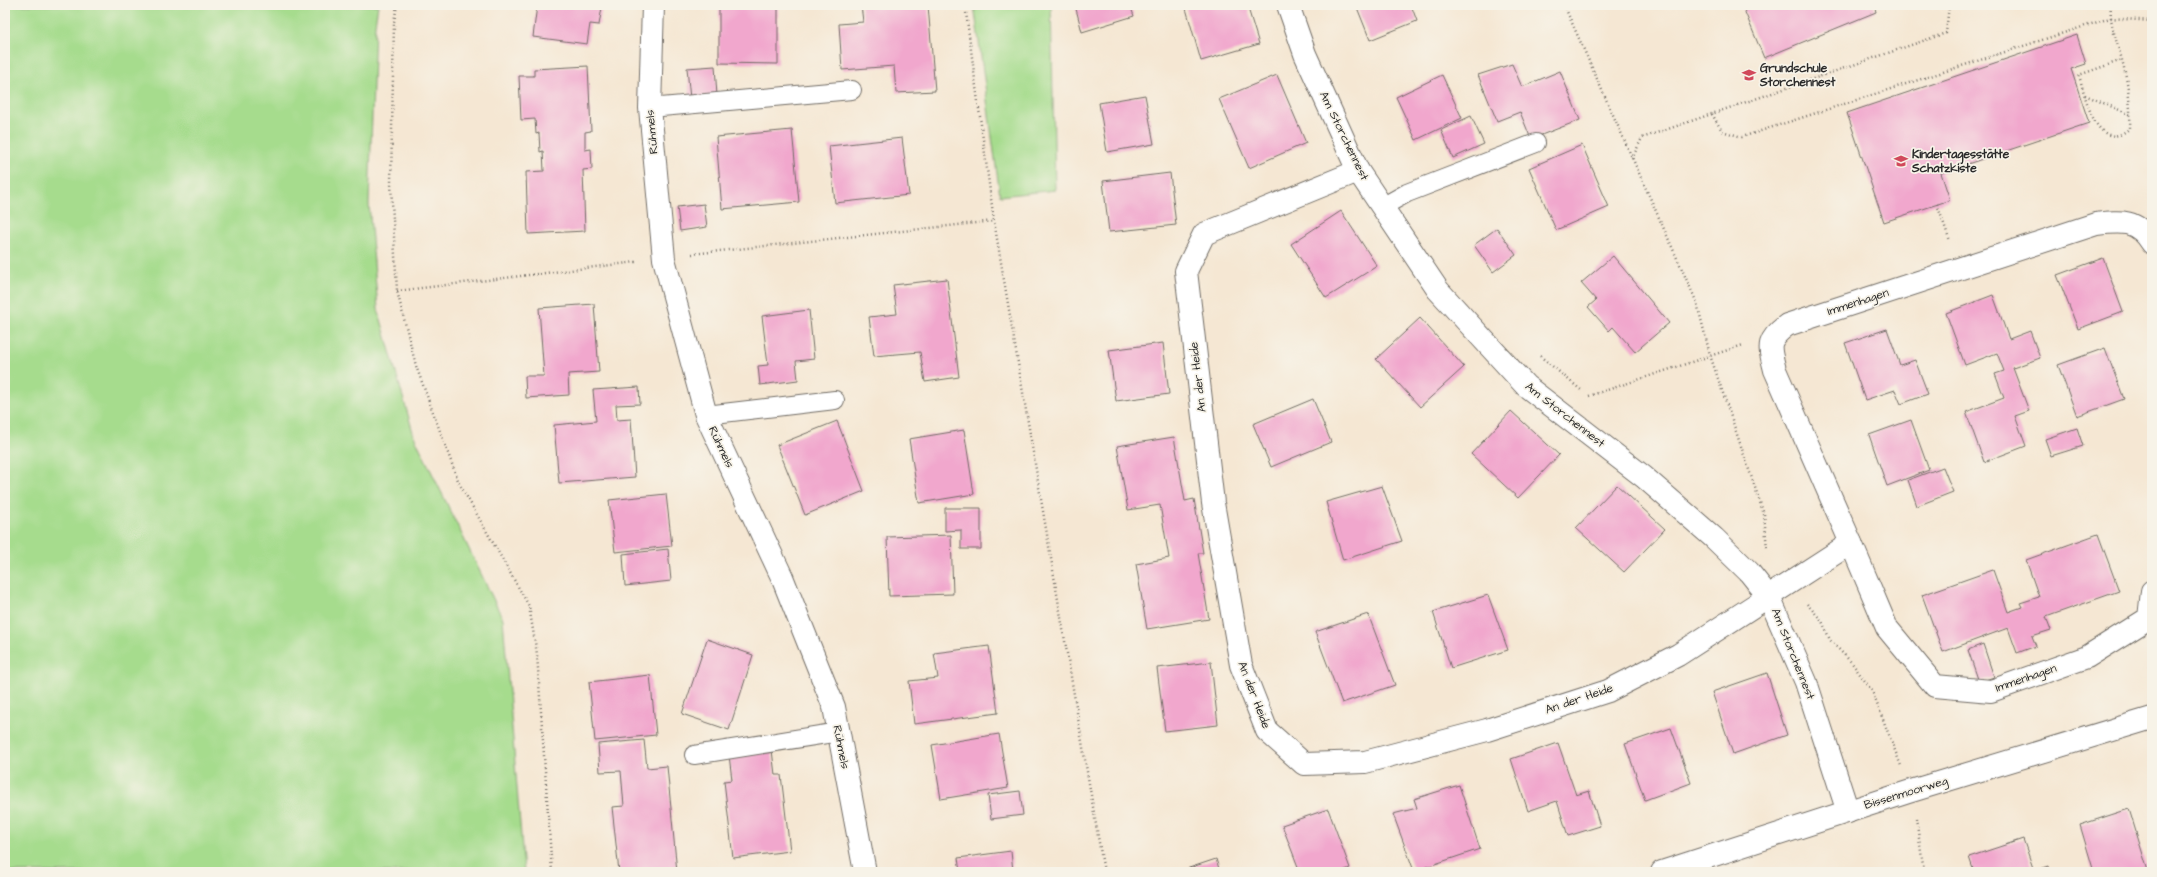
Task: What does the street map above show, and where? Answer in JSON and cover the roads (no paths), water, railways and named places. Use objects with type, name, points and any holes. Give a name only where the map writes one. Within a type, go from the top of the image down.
[{"type":"street","name":"Rühmels","points":[[653,5],[650,108],[664,259],[706,415],[782,577],[834,707],[865,872]]},
{"type":"street","name":"Am Storchennest","points":[[1288,5],[1305,54],[1358,171],[1438,290],[1526,386],[1644,478],[1709,533],[1749,572],[1778,591],[1848,812]]},
{"type":"street","name":"An der Heide","points":[[1358,171],[1204,234],[1186,271],[1213,503],[1240,657],[1267,731],[1304,764],[1365,762],[1487,730],[1608,691],[1678,655],[1778,591]]},
{"type":"street","name":"Immenhagen","points":[[2152,243],[2145,232],[2123,221],[2096,224],[1787,325],[1774,335],[1769,349],[1775,370],[1887,628],[1935,686],[1991,691],[2087,657],[2149,618],[2152,591]]},
{"type":"street","points":[[1778,591],[1851,543]]},
{"type":"street","name":"Bissenmoorweg","points":[[1662,872],[1908,792],[2152,718]]},
{"type":"lane","points":[[650,108],[852,90]]},
{"type":"lane","points":[[1382,207],[1407,193],[1536,144]]},
{"type":"lane","points":[[706,415],[835,400]]},
{"type":"lane","points":[[694,755],[839,732]]},
{"type":"place","name":"Grundschule Storchennest","points":[[1749,75]]},
{"type":"place","name":"Kindertagesstätte Schatzkiste","points":[[1901,161]]}]
